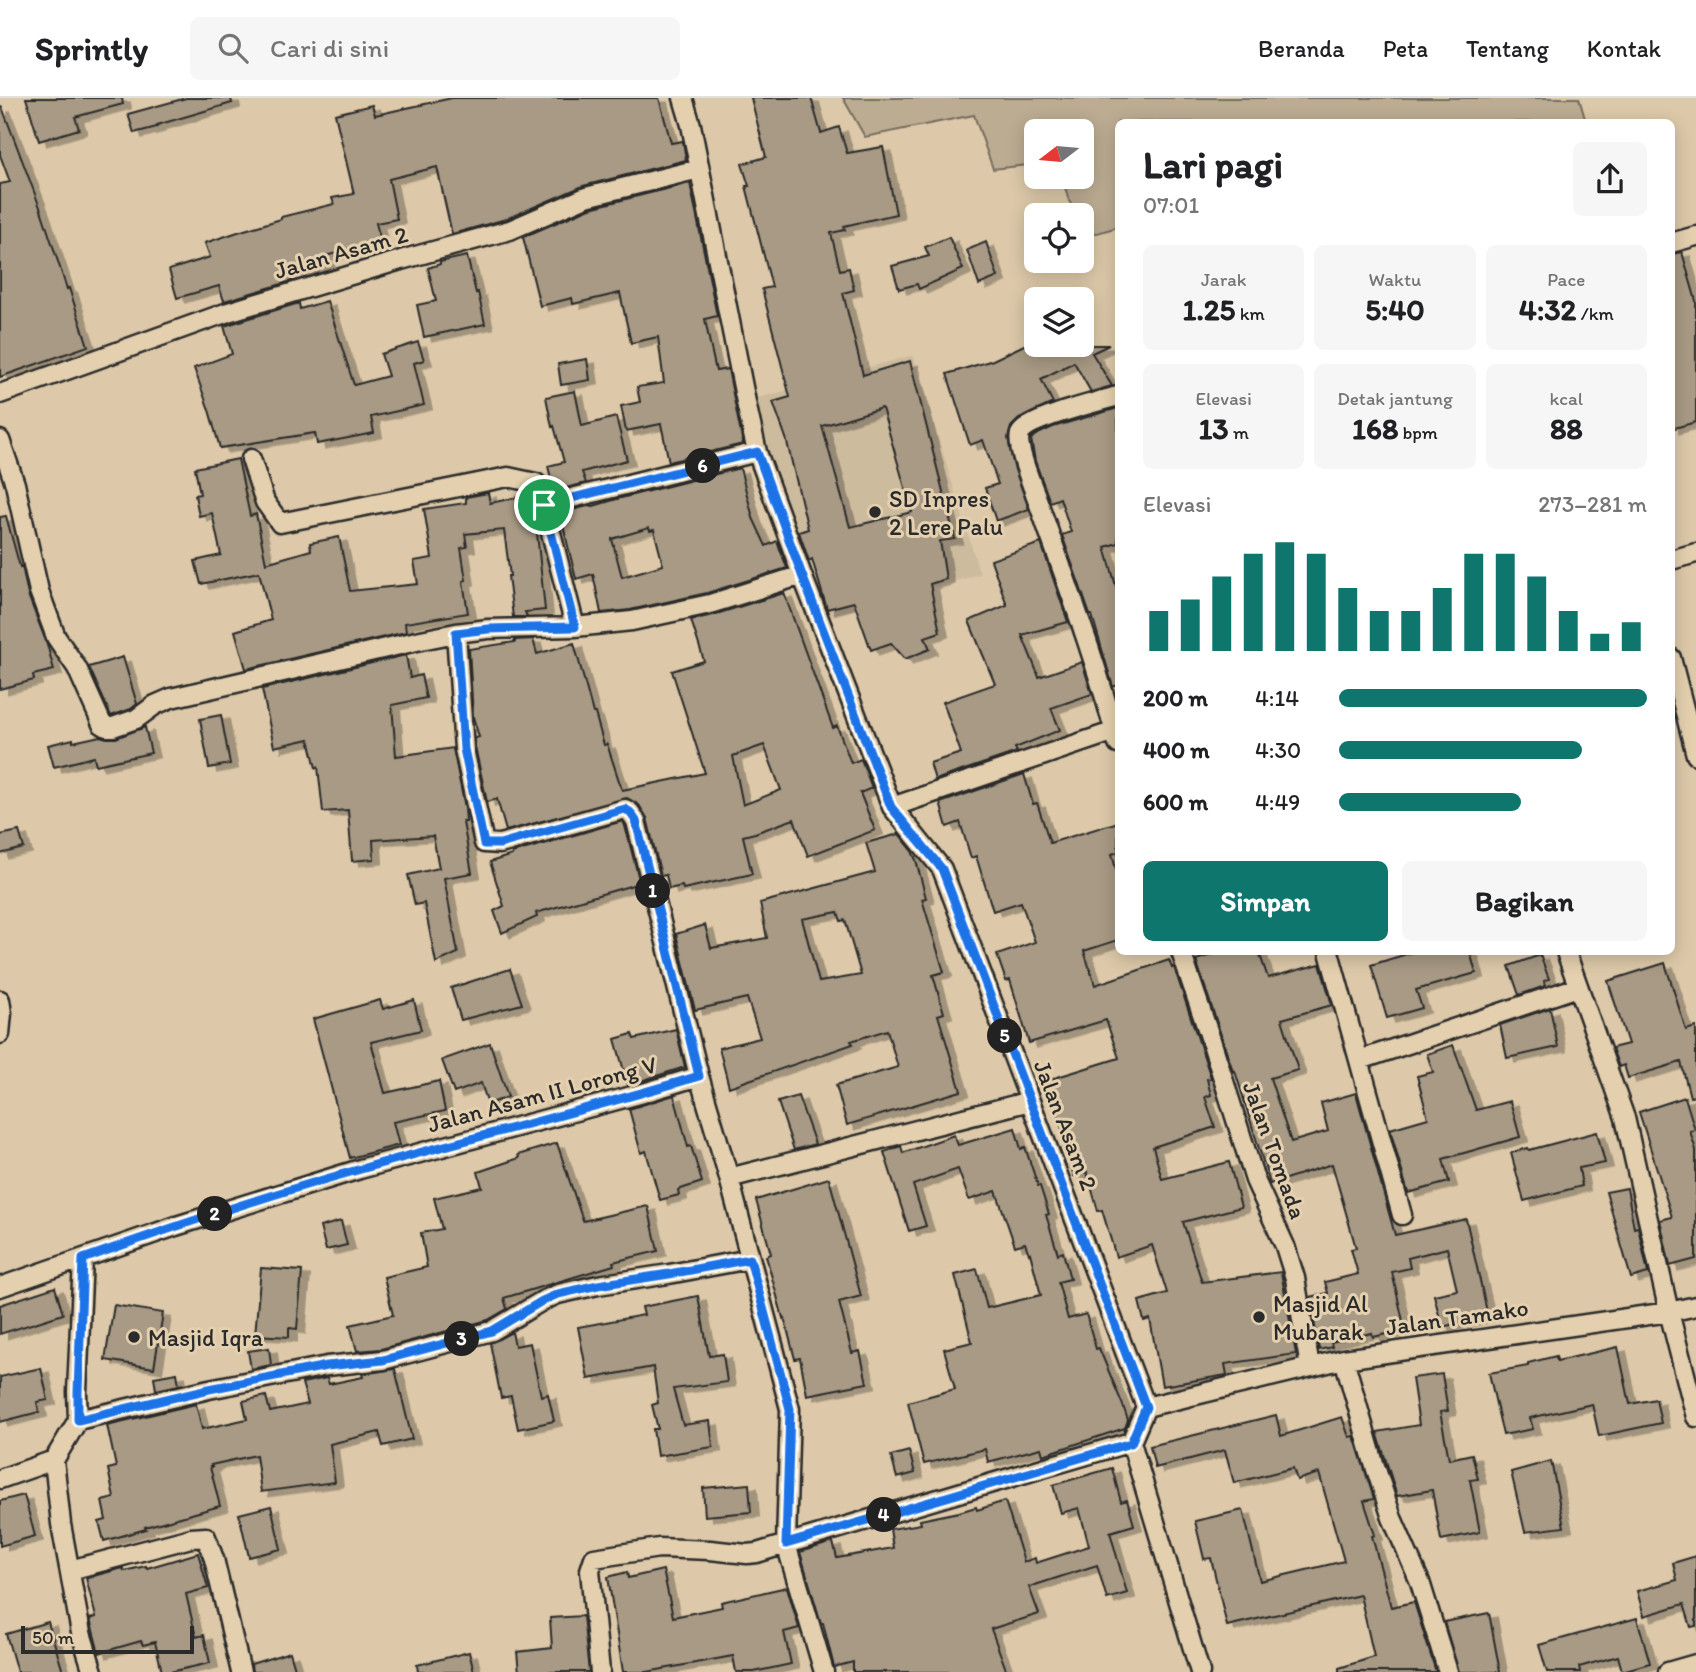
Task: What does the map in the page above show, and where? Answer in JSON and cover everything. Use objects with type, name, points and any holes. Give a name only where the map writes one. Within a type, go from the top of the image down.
[{"type":"street","name":"Jalan Asam 2","points":[[683,98],[691,125],[757,452],[891,807],[942,869],[1146,1407]]},
{"type":"street","name":"Jalan Asam 2","points":[[0,394],[228,312],[510,230],[586,197],[699,169]]},
{"type":"street","points":[[1675,242],[1696,236]]},
{"type":"street","points":[[1115,397],[1049,417],[1026,427],[1019,437],[1029,478],[1115,729]]},
{"type":"street","points":[[0,440],[8,485],[39,591],[56,637],[77,668],[102,724],[107,727],[136,719],[155,705],[171,698],[322,662],[456,633],[488,629],[575,627],[632,621],[710,604],[802,575]]},
{"type":"street","points":[[544,505],[757,452]]},
{"type":"street","points":[[251,459],[265,502],[280,523],[509,477],[536,483],[575,627]]},
{"type":"street","points":[[1675,559],[1696,553]]},
{"type":"street","points":[[456,633],[464,749],[484,844],[500,844],[625,809],[636,821],[699,1076],[790,1409],[786,1544],[824,1672]]},
{"type":"street","points":[[1675,674],[1696,755]]},
{"type":"street","points":[[891,807],[1115,736]]},
{"type":"street","name":"Jalan Tomada","points":[[1182,955],[1255,1180],[1285,1246],[1295,1278],[1310,1367]]},
{"type":"street","points":[[1330,955],[1402,1215]]},
{"type":"street","points":[[1567,955],[1625,1118],[1696,1417]]},
{"type":"street","points":[[1360,1060],[1577,987]]},
{"type":"street","points":[[0,1000],[0,1034]]},
{"type":"street","name":"Jalan Asam II Lorong V","points":[[0,1287],[176,1226],[360,1169],[699,1076]]},
{"type":"street","points":[[729,1178],[1030,1101]]},
{"type":"street","points":[[83,1259],[78,1420],[54,1460],[61,1524],[82,1633],[93,1672]]},
{"type":"street","points":[[78,1420],[209,1389],[327,1366],[383,1360],[492,1331],[558,1294],[750,1259]]},
{"type":"street","name":"Jalan Tamako","points":[[1146,1407],[1344,1359],[1696,1306]]},
{"type":"street","points":[[1344,1359],[1388,1507],[1420,1582],[1448,1672]]},
{"type":"street","points":[[1146,1407],[1131,1443],[1200,1672]]},
{"type":"street","points":[[600,1672],[591,1592],[590,1570],[594,1558],[659,1548],[757,1553],[1131,1443]]},
{"type":"street","points":[[0,1479],[54,1460]]},
{"type":"street","points":[[70,1570],[191,1538],[206,1537],[214,1559],[241,1672]]},
{"type":"street","points":[[1668,1672],[1696,1664]]},
{"type":"shaded area","points":[[843,98],[1579,98],[1585,119],[1115,119],[1115,228],[1094,234],[1094,203],[1071,203],[1065,189],[1094,189],[1094,119],[1024,119],[1024,165],[993,169],[974,115],[865,137]]},
{"type":"shaded area","name":"SD Inpres 2 Lere Palu","points":[[913,355],[980,574],[827,618],[767,450],[755,399]]},
{"type":"building","points":[[26,98],[122,98],[123,104],[75,117],[79,129],[39,141]]},
{"type":"building","points":[[186,98],[231,98],[232,103],[134,133],[128,114]]},
{"type":"building","points":[[452,98],[659,98],[671,143],[683,141],[686,160],[583,186],[506,219],[452,234],[437,167],[389,179],[397,219],[376,223],[381,242],[325,256],[327,265],[290,274],[292,281],[224,301],[219,286],[177,298],[169,270],[210,257],[205,243],[281,217],[334,204],[332,198],[354,194],[335,114],[372,105],[375,115]]},
{"type":"building","points":[[751,98],[811,98],[821,133],[839,127],[847,153],[883,147],[896,214],[844,226],[845,230],[831,233],[840,270],[849,268],[854,290],[843,293],[863,375],[910,361],[955,539],[940,541],[946,579],[930,584],[940,632],[925,637],[930,649],[905,659],[891,643],[871,650],[854,602],[827,609],[812,559],[809,561],[799,532],[808,529],[786,438],[773,402],[790,397],[762,289],[772,287],[742,164],[766,157]],"holes":[[[882,408],[912,512],[850,527],[822,426]]]},
{"type":"building","points":[[2,107],[88,346],[0,377],[0,184],[10,182],[0,155]]},
{"type":"building","points":[[690,183],[717,316],[705,319],[710,344],[716,371],[728,369],[743,444],[669,462],[661,424],[626,431],[621,406],[640,402],[637,387],[664,383],[658,337],[631,343],[620,293],[573,304],[572,298],[540,306],[523,237],[590,208]]},
{"type":"building","points":[[949,237],[963,269],[919,289],[917,284],[899,289],[892,266],[929,256],[925,247]]},
{"type":"building","points":[[986,242],[998,277],[979,285],[967,250]]},
{"type":"building","points":[[1682,252],[1696,301],[1696,422],[1675,428],[1675,253]]},
{"type":"building","points":[[467,256],[485,324],[424,337],[417,305],[436,301],[428,268],[440,262]]},
{"type":"building","points":[[327,301],[354,385],[388,376],[381,354],[418,342],[424,360],[414,363],[424,405],[371,417],[374,433],[317,444],[315,433],[220,448],[194,368],[232,354],[224,326],[299,303],[300,309]]},
{"type":"building","points":[[1024,345],[1024,357],[1094,356],[1112,386],[1091,392],[1074,362],[1041,379],[1053,403],[1019,419],[1011,427],[1008,438],[1014,467],[1029,509],[996,521],[985,488],[998,484],[983,440],[970,445],[947,374],[993,360]]},
{"type":"building","points":[[1094,345],[1109,345],[1094,352]]},
{"type":"building","points":[[587,359],[590,380],[561,385],[558,364]]},
{"type":"building","points":[[575,391],[582,426],[616,417],[627,460],[582,472],[586,483],[554,491],[548,466],[564,462],[554,426],[552,427],[546,397]]},
{"type":"building","points":[[1115,409],[1115,544],[1105,547],[1115,582],[1113,687],[1092,615],[1062,535],[1071,532],[1060,498],[1050,502],[1035,461],[1031,439],[1053,427]]},
{"type":"building","points":[[238,459],[250,516],[256,514],[266,563],[311,550],[310,543],[339,537],[350,591],[418,584],[414,561],[432,558],[424,509],[466,503],[466,497],[488,493],[490,503],[528,495],[535,514],[545,610],[525,612],[527,617],[513,617],[504,530],[465,534],[467,547],[461,548],[468,613],[405,623],[406,632],[246,669],[235,631],[271,620],[259,572],[201,584],[195,561],[221,555],[212,513],[199,516],[195,495],[200,494],[195,468]]},
{"type":"building","points":[[740,468],[753,518],[766,546],[777,541],[787,568],[707,593],[630,610],[601,613],[593,574],[576,579],[560,513]],"holes":[[[649,528],[650,531],[654,530],[663,565],[622,577],[612,539]]]},
{"type":"building","points":[[6,516],[28,595],[54,670],[33,675],[34,680],[0,689],[0,517]]},
{"type":"building","points":[[1041,543],[1068,622],[1022,635],[1039,677],[1082,662],[1092,694],[1051,708],[1060,730],[1015,748],[1017,752],[935,780],[930,763],[961,753],[943,702],[995,684],[969,621],[1007,605],[991,560]]},
{"type":"building","points":[[784,593],[833,728],[837,726],[851,763],[861,759],[872,788],[860,793],[875,830],[808,856],[794,819],[743,836],[752,874],[683,889],[682,886],[669,889],[666,875],[661,876],[647,818],[639,805],[627,798],[506,831],[497,799],[487,802],[475,747],[475,738],[479,737],[473,717],[469,649],[533,639],[537,654],[574,643],[593,713],[604,745],[607,744],[622,790],[705,773],[672,671],[704,661],[691,620]],"holes":[[[764,745],[781,790],[743,805],[733,756]]]},
{"type":"building","points":[[406,655],[410,678],[421,675],[426,698],[392,705],[396,756],[453,748],[465,808],[466,822],[463,822],[472,873],[444,878],[458,953],[436,963],[424,903],[415,905],[408,875],[439,868],[433,836],[373,840],[374,859],[352,861],[348,810],[323,812],[318,767],[316,768],[309,739],[274,747],[262,689]]},
{"type":"building","points":[[123,657],[137,704],[111,716],[89,667]]},
{"type":"building","points":[[221,715],[230,764],[209,768],[200,719]]},
{"type":"building","points":[[145,727],[151,753],[96,765],[94,757],[54,767],[48,745],[100,736],[116,738]]},
{"type":"building","points":[[1024,774],[1033,804],[1037,803],[1050,843],[1115,823],[1115,853],[1112,854],[1115,866],[1115,941],[1084,951],[1095,985],[1169,960],[1172,968],[1174,967],[1211,1078],[1207,1079],[1211,1095],[1205,1097],[1215,1127],[1153,1147],[1162,1179],[1229,1162],[1241,1207],[1183,1222],[1202,1282],[1281,1272],[1296,1354],[1225,1364],[1227,1375],[1162,1386],[1150,1319],[1144,1321],[1139,1301],[1167,1293],[1152,1245],[1116,1257],[1102,1210],[1098,1211],[1087,1172],[1074,1176],[1063,1143],[1066,1142],[1055,1105],[1058,1104],[1051,1079],[1119,1058],[1106,1020],[1029,1043],[1010,980],[1006,981],[997,955],[1035,942],[1021,902],[993,911],[976,856],[971,858],[960,822],[947,827],[940,803]]},
{"type":"building","points":[[623,821],[640,883],[536,913],[537,917],[502,933],[494,911],[504,906],[490,862],[512,853]]},
{"type":"building","points":[[19,831],[24,848],[0,854],[0,835]]},
{"type":"building","points":[[899,834],[916,860],[926,898],[922,899],[944,972],[933,975],[944,1013],[938,1015],[961,1091],[847,1125],[836,1085],[898,1067],[887,1030],[729,1087],[719,1048],[760,1038],[747,998],[695,1010],[676,934],[705,925],[711,948],[767,938],[760,903],[875,872],[866,843]],"holes":[[[838,912],[841,921],[845,920],[861,975],[819,982],[802,919]]]},
{"type":"building","points":[[1212,955],[1260,955],[1268,978],[1320,964],[1332,1005],[1282,1019],[1298,1070],[1270,1078],[1291,1142],[1328,1131],[1321,1103],[1356,1093],[1395,1235],[1466,1219],[1488,1316],[1442,1327],[1434,1295],[1457,1290],[1447,1248],[1408,1258],[1410,1268],[1392,1272],[1405,1330],[1373,1337],[1372,1333],[1331,1342],[1332,1347],[1319,1350],[1310,1297],[1328,1293],[1325,1282],[1358,1274],[1351,1249],[1356,1248],[1332,1164],[1270,1184],[1235,1071],[1196,960]]},
{"type":"building","points":[[1403,955],[1471,955],[1476,973],[1416,990],[1422,1008],[1387,1018],[1371,965]]},
{"type":"building","points":[[1540,955],[1549,979],[1544,981],[1545,986],[1519,995],[1509,966]]},
{"type":"building","points":[[1665,963],[1686,1030],[1696,1027],[1696,1096],[1690,1097],[1681,1062],[1628,1078],[1624,1065],[1619,1067],[1612,1048],[1628,1044],[1608,981]]},
{"type":"building","points":[[510,969],[522,1004],[461,1020],[451,988]]},
{"type":"building","points":[[380,1000],[383,1009],[414,1000],[421,1030],[371,1042],[385,1093],[439,1081],[445,1111],[393,1122],[399,1145],[350,1158],[313,1019]]},
{"type":"building","points":[[1550,1008],[1558,1047],[1507,1058],[1500,1025]]},
{"type":"building","points":[[676,1029],[685,1067],[628,1085],[615,1039],[632,1034],[634,1039]]},
{"type":"building","points":[[490,1043],[508,1097],[488,1104],[481,1083],[454,1093],[442,1060]]},
{"type":"building","points":[[1453,1045],[1476,1110],[1510,1101],[1520,1137],[1443,1159],[1449,1182],[1408,1193],[1390,1129],[1428,1118],[1417,1076],[1433,1072],[1427,1054]]},
{"type":"building","points":[[674,1095],[688,1147],[691,1146],[702,1182],[678,1190],[679,1195],[660,1200],[646,1151],[641,1153],[629,1109]]},
{"type":"building","points":[[798,1096],[815,1144],[794,1150],[778,1102]]},
{"type":"building","points":[[1685,1097],[1695,1130],[1690,1131],[1696,1150],[1696,1259],[1670,1266],[1660,1220],[1672,1217],[1639,1112]]},
{"type":"building","points":[[1015,1128],[1021,1149],[1025,1147],[1040,1186],[1058,1254],[1063,1252],[1070,1279],[1058,1282],[1068,1319],[1086,1314],[1096,1349],[1099,1348],[1128,1420],[1125,1428],[1043,1455],[1041,1448],[988,1462],[985,1449],[924,1464],[908,1402],[955,1389],[944,1349],[972,1342],[955,1275],[977,1269],[987,1308],[1041,1295],[1030,1253],[1025,1243],[1015,1246],[996,1191],[969,1200],[958,1169],[913,1185],[926,1226],[909,1231],[884,1152],[901,1146],[903,1153],[954,1135],[958,1145]]},
{"type":"building","points":[[1597,1132],[1605,1163],[1579,1168],[1582,1186],[1524,1201],[1511,1153]]},
{"type":"building","points":[[557,1143],[583,1221],[648,1206],[658,1251],[613,1262],[614,1265],[504,1298],[507,1309],[488,1320],[381,1349],[357,1351],[350,1325],[393,1315],[384,1277],[427,1267],[421,1233],[442,1229],[434,1198],[482,1187],[478,1172],[519,1158],[518,1155]]},
{"type":"building","points":[[829,1178],[861,1296],[839,1302],[852,1353],[860,1351],[867,1383],[807,1395],[800,1358],[795,1359],[766,1256],[771,1254],[756,1200]]},
{"type":"building","points":[[1627,1188],[1634,1228],[1638,1227],[1648,1273],[1631,1278],[1606,1192]]},
{"type":"building","points":[[341,1221],[347,1245],[326,1250],[320,1227]]},
{"type":"building","points":[[261,1268],[302,1271],[297,1329],[289,1328],[289,1337],[255,1335]]},
{"type":"building","points":[[55,1287],[63,1314],[0,1334],[0,1305]]},
{"type":"building","points":[[698,1296],[709,1356],[723,1354],[727,1382],[673,1389],[683,1425],[710,1421],[713,1447],[657,1456],[653,1429],[658,1429],[652,1405],[658,1403],[653,1367],[588,1379],[578,1327],[644,1315],[642,1307]]},
{"type":"building","name":"Masjid Iqra","points":[[114,1305],[163,1313],[154,1368],[105,1360]]},
{"type":"building","points":[[512,1332],[515,1346],[530,1343],[541,1396],[548,1394],[554,1421],[518,1429],[511,1396],[501,1398],[490,1343]]},
{"type":"building","points":[[1618,1347],[1630,1404],[1656,1399],[1661,1423],[1599,1436],[1592,1404],[1530,1418],[1533,1429],[1503,1435],[1489,1373],[1528,1366],[1528,1363],[1556,1356],[1557,1361]]},
{"type":"building","points":[[269,1348],[271,1365],[251,1369],[248,1351]]},
{"type":"building","points":[[41,1368],[48,1400],[37,1402],[39,1412],[0,1422],[0,1377]]},
{"type":"building","points":[[395,1369],[412,1439],[383,1446],[379,1432],[330,1444],[335,1482],[261,1492],[256,1455],[211,1465],[220,1506],[104,1541],[99,1522],[106,1520],[102,1501],[114,1498],[108,1469],[116,1467],[107,1425],[196,1404],[202,1429],[247,1419],[243,1401],[266,1396],[270,1412],[308,1404],[302,1383],[327,1378],[329,1384],[363,1377],[362,1374]]},
{"type":"building","points":[[177,1373],[179,1385],[156,1390],[154,1377]]},
{"type":"building","points":[[1442,1374],[1448,1411],[1440,1412],[1449,1459],[1472,1454],[1478,1479],[1470,1480],[1480,1532],[1441,1540],[1432,1490],[1397,1496],[1377,1432],[1419,1425],[1412,1378]]},
{"type":"building","points":[[1276,1415],[1281,1436],[1342,1417],[1349,1437],[1354,1436],[1374,1499],[1364,1501],[1375,1535],[1372,1536],[1391,1607],[1414,1602],[1436,1672],[1339,1672],[1339,1668],[1374,1657],[1360,1595],[1227,1626],[1211,1558],[1204,1559],[1195,1521],[1243,1510],[1260,1581],[1344,1561],[1319,1473],[1297,1480],[1293,1468],[1234,1483],[1225,1450],[1155,1468],[1150,1446]]},
{"type":"building","points":[[909,1451],[915,1473],[897,1478],[891,1456]]},
{"type":"building","points":[[1551,1461],[1564,1527],[1525,1532],[1511,1472]]},
{"type":"building","points":[[1112,1468],[1121,1502],[1127,1500],[1134,1525],[1110,1532],[1127,1593],[1107,1599],[1097,1565],[1029,1587],[1039,1614],[991,1629],[1007,1672],[853,1672],[853,1662],[834,1667],[800,1552],[833,1542],[837,1558],[893,1548],[890,1529],[921,1524],[920,1520],[976,1507],[977,1510],[1005,1501],[1024,1562],[1035,1558],[1036,1563],[1089,1546],[1079,1508],[1061,1513],[1053,1485]]},
{"type":"building","points":[[749,1484],[751,1512],[705,1516],[703,1488]]},
{"type":"building","points":[[24,1495],[35,1536],[0,1546],[0,1501]]},
{"type":"building","points":[[271,1506],[281,1549],[249,1557],[239,1514]]},
{"type":"building","points":[[198,1553],[208,1588],[186,1594],[196,1637],[204,1635],[210,1663],[162,1672],[155,1642],[143,1645],[141,1641],[99,1653],[90,1619],[96,1617],[86,1578],[123,1568],[124,1571],[146,1566],[147,1568]]},
{"type":"building","points":[[1696,1556],[1696,1626],[1691,1627],[1684,1604],[1644,1616],[1637,1591],[1677,1580],[1673,1563]]},
{"type":"building","points":[[663,1570],[673,1617],[722,1607],[721,1602],[787,1587],[799,1628],[784,1632],[791,1664],[754,1672],[736,1672],[733,1656],[647,1672],[623,1672],[608,1577],[627,1572],[628,1578]]},
{"type":"building","points":[[1489,1613],[1500,1672],[1459,1672],[1444,1622]]},
{"type":"building","points":[[583,1616],[589,1672],[519,1672],[517,1652],[552,1648],[550,1618]]},
{"type":"building","points":[[1637,1618],[1650,1663],[1622,1671],[1618,1656],[1579,1667],[1580,1672],[1547,1672],[1539,1645]]},
{"type":"building","points":[[48,1622],[63,1672],[17,1672],[6,1634]]},
{"type":"building","points":[[290,1652],[296,1672],[252,1672],[251,1664]]},
{"type":"building","points":[[469,1652],[474,1672],[418,1672],[417,1665]]},
{"type":"place","name":"SD Inpres 2 Lere Palu","points":[[875,512]]},
{"type":"place","name":"Masjid Al Mubarak","points":[[1259,1317]]},
{"type":"place","name":"Masjid Iqra","points":[[134,1337]]},
{"type":"route","points":[[757,452],[891,807],[942,869],[1146,1407],[1131,1443],[786,1544],[790,1409],[750,1259],[558,1294],[492,1331],[383,1360],[327,1366],[209,1389],[78,1420],[83,1259],[176,1226],[360,1169],[699,1076],[636,821],[630,812],[625,809],[500,844],[484,844],[479,827],[464,749],[456,633],[488,629],[575,627],[544,505],[757,452]]}]
